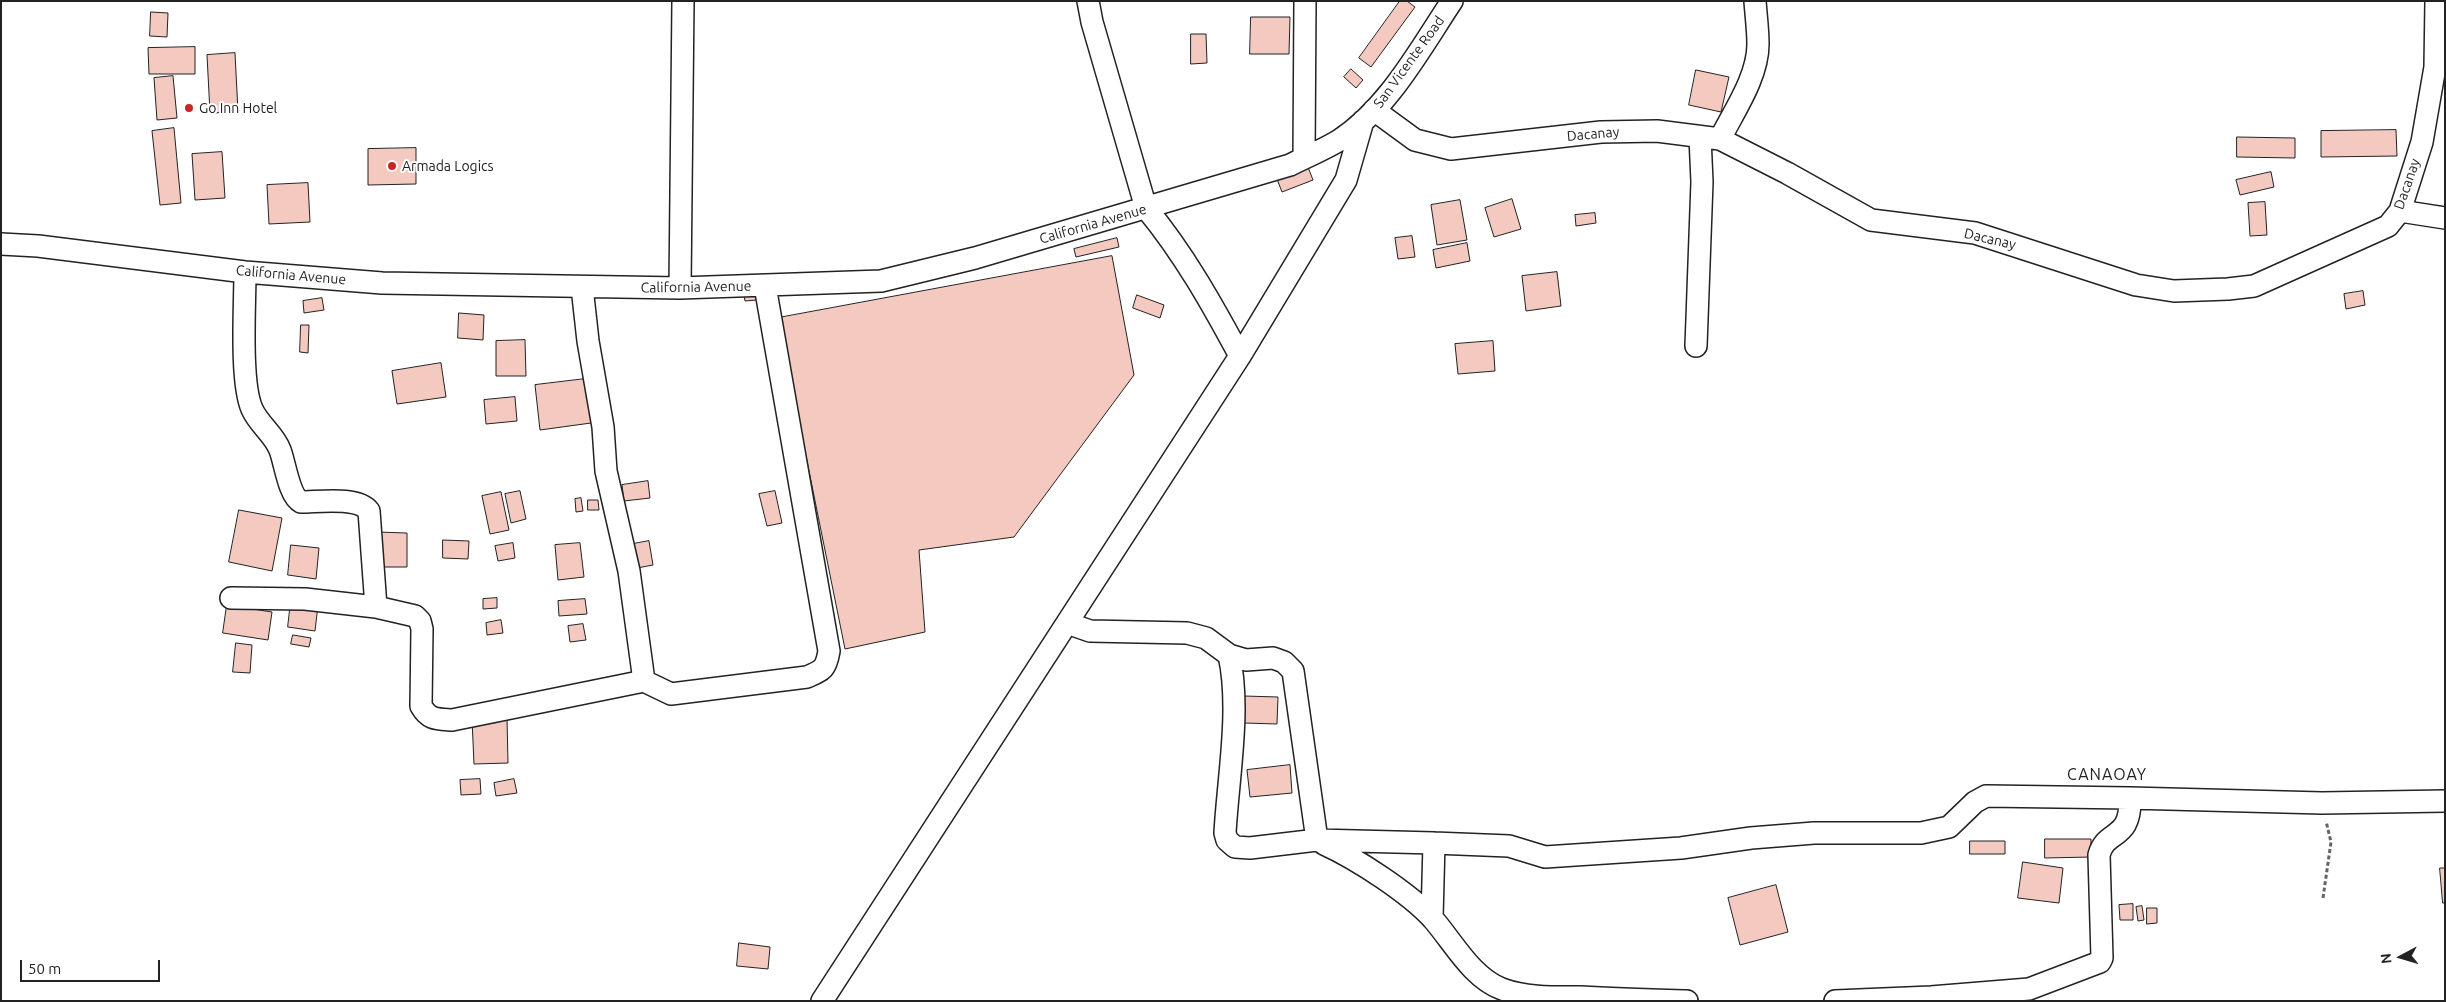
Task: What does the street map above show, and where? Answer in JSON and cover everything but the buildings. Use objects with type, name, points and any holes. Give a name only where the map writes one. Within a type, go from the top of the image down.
[{"type":"street","points":[[680,288],[683,1]]},
{"type":"street","points":[[1088,1],[1092,22],[1146,208],[1164,230],[1207,294],[1240,356]]},
{"type":"street","points":[[1304,158],[1305,1]]},
{"type":"street","name":"San Vicente Road","points":[[1369,115],[1414,58],[1452,1]]},
{"type":"street","points":[[1696,346],[1702,182],[1710,138],[1750,77],[1755,61],[1758,44],[1755,1]]},
{"type":"street","name":"Dacanay","points":[[1369,115],[1414,140],[1451,149],[1601,132],[1657,131],[1710,138],[1787,173],[1871,220],[1975,233],[2136,285],[2174,291],[2228,289],[2254,286],[2388,226],[2400,211],[2422,142],[2435,67],[2436,1]]},
{"type":"street","points":[[822,1001],[1240,356],[1346,180],[1369,115]]},
{"type":"street","name":"California Avenue","points":[[1,244],[48,247],[245,272],[382,283],[680,288],[881,281],[975,258],[1246,180],[1290,165],[1338,141],[1369,115]]},
{"type":"street","points":[[2400,211],[2445,218]]},
{"type":"street","points":[[245,272],[246,388],[252,409],[276,440],[294,496],[297,500],[301,502],[354,502],[365,506],[369,511],[376,607]]},
{"type":"street","points":[[231,598],[306,599],[376,607],[415,616],[420,621],[422,629],[421,706],[427,716],[433,719],[452,720],[644,681],[671,694],[807,676],[822,670],[827,664],[829,651],[765,286]]},
{"type":"street","points":[[582,287],[588,341],[603,426],[606,471],[629,571],[644,681]]},
{"type":"street","points":[[1066,623],[1090,632],[1188,634],[1206,638],[1229,655],[1246,660],[1273,658],[1284,662],[1293,670],[1317,840]]},
{"type":"street","points":[[1229,655],[1233,674],[1231,770],[1225,833],[1227,840],[1235,847],[1250,848],[1317,840],[1434,843],[1509,846],[1545,857],[1681,848],[1751,838],[1814,833],[1921,833],[1949,827],[1975,802],[1986,796],[2322,803],[2445,801]]},
{"type":"street","points":[[1835,1001],[1932,997],[2030,989],[2095,965],[2102,958],[2099,855],[2104,843],[2122,831],[2127,823],[2130,798]]},
{"type":"street","points":[[1317,840],[1343,852],[1391,885],[1432,918],[1468,962],[1483,977],[1500,988],[1517,994],[1687,1001]]},
{"type":"street","points":[[1432,918],[1434,843]]},
{"type":"path","points":[[2322,803],[2331,842],[2323,898]]},
{"type":"place","name":"Go Inn Hotel","points":[[189,108]]},
{"type":"place","name":"Armada Logics","points":[[392,166]]},
{"type":"district","name":"CANAOAY","points":[[2107,775]]}]
